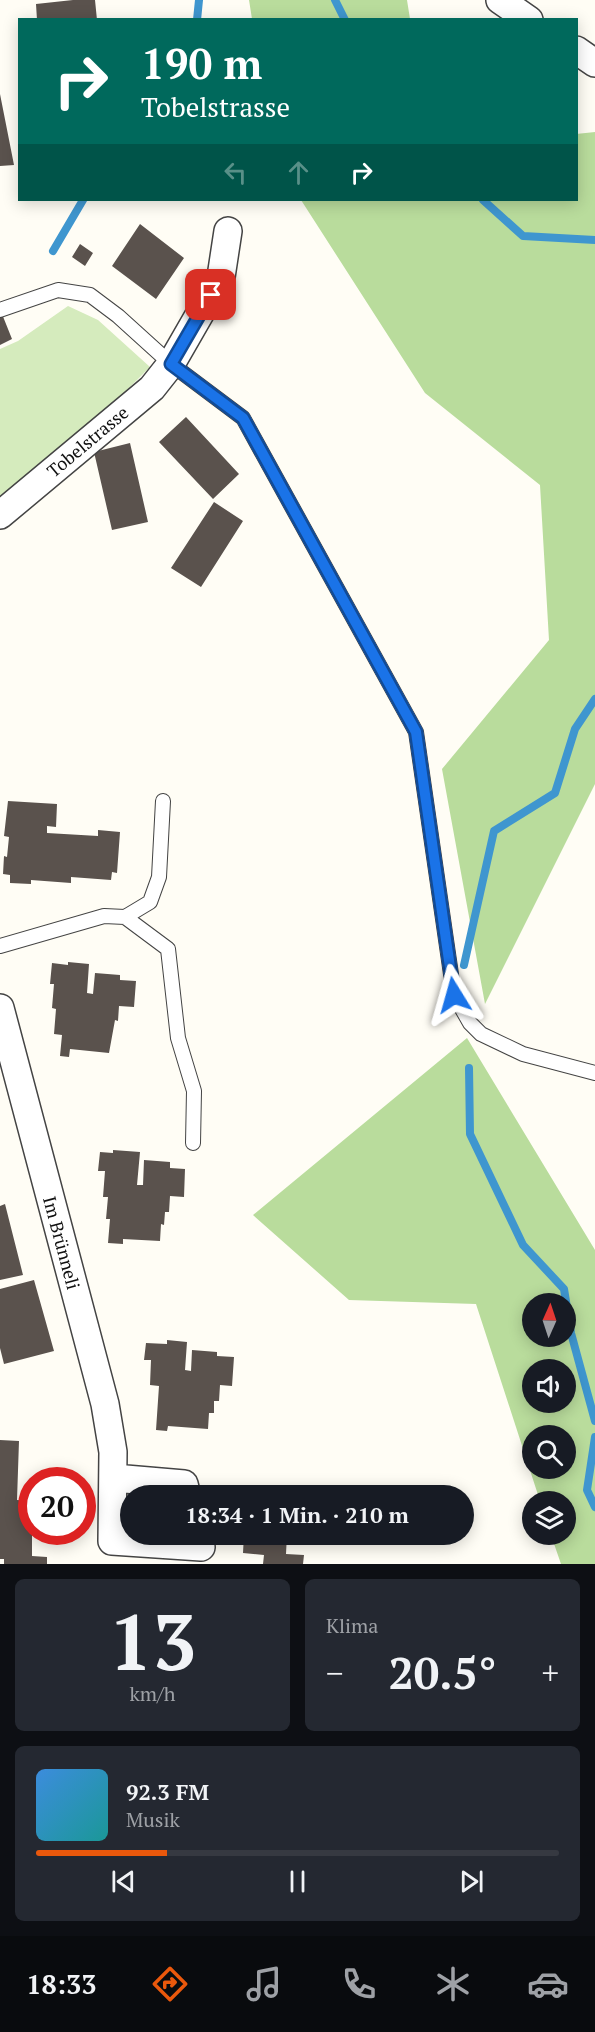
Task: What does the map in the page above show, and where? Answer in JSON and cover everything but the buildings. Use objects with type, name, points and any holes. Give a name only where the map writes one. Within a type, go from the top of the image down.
[{"type":"street","points":[[500,0],[526,18]]},
{"type":"street","points":[[578,51],[595,63]]},
{"type":"street","name":"Tobelstrasse","points":[[0,515],[152,388],[171,364],[220,277],[228,231]]},
{"type":"street","name":"Im Brünneli","points":[[0,1008],[105,1404],[113,1452],[112,1541],[120,1542]]},
{"type":"street","points":[[114,1478],[184,1485]]},
{"type":"street","name":"Im Brünneli","points":[[171,1545],[201,1547],[201,1545]]},
{"type":"lane","points":[[0,310],[58,290],[90,295],[118,316],[171,364],[243,418],[416,732],[454,995],[470,1023],[481,1034],[523,1054],[595,1073]]},
{"type":"lane","points":[[0,946],[104,916],[125,917],[150,902],[159,877],[163,801]]},
{"type":"lane","points":[[125,917],[168,949],[178,1038],[194,1091],[194,1143]]},
{"type":"green space","points":[[249,0],[407,0],[410,18],[252,18]]},
{"type":"green space","points":[[595,132],[595,784],[485,1004],[442,769],[549,640],[540,485],[425,393],[302,201],[578,201],[578,134]]},
{"type":"green space","points":[[68,306],[98,320],[150,367],[60,457],[0,510],[0,349],[18,341]]},
{"type":"green space","points":[[467,1038],[595,1250],[595,1564],[561,1564],[554,1545],[576,1545],[576,1491],[537,1491],[533,1479],[576,1479],[576,1425],[522,1425],[522,1446],[476,1304],[349,1300],[253,1215]]},
{"type":"waterway","points":[[197,18],[199,0]]},
{"type":"waterway","points":[[335,0],[344,18]]},
{"type":"waterway","points":[[53,251],[82,201]]},
{"type":"waterway","points":[[484,201],[523,236],[595,240]]},
{"type":"waterway","points":[[464,965],[494,831],[555,793],[575,729],[595,699]]},
{"type":"waterway","points":[[469,1068],[470,1134],[523,1245],[564,1289],[571,1333],[595,1421]]},
{"type":"waterway","points":[[595,1437],[587,1490],[595,1507]]},
{"type":"route","points":[[211,295],[171,364],[243,418],[416,732],[454,995]]}]
